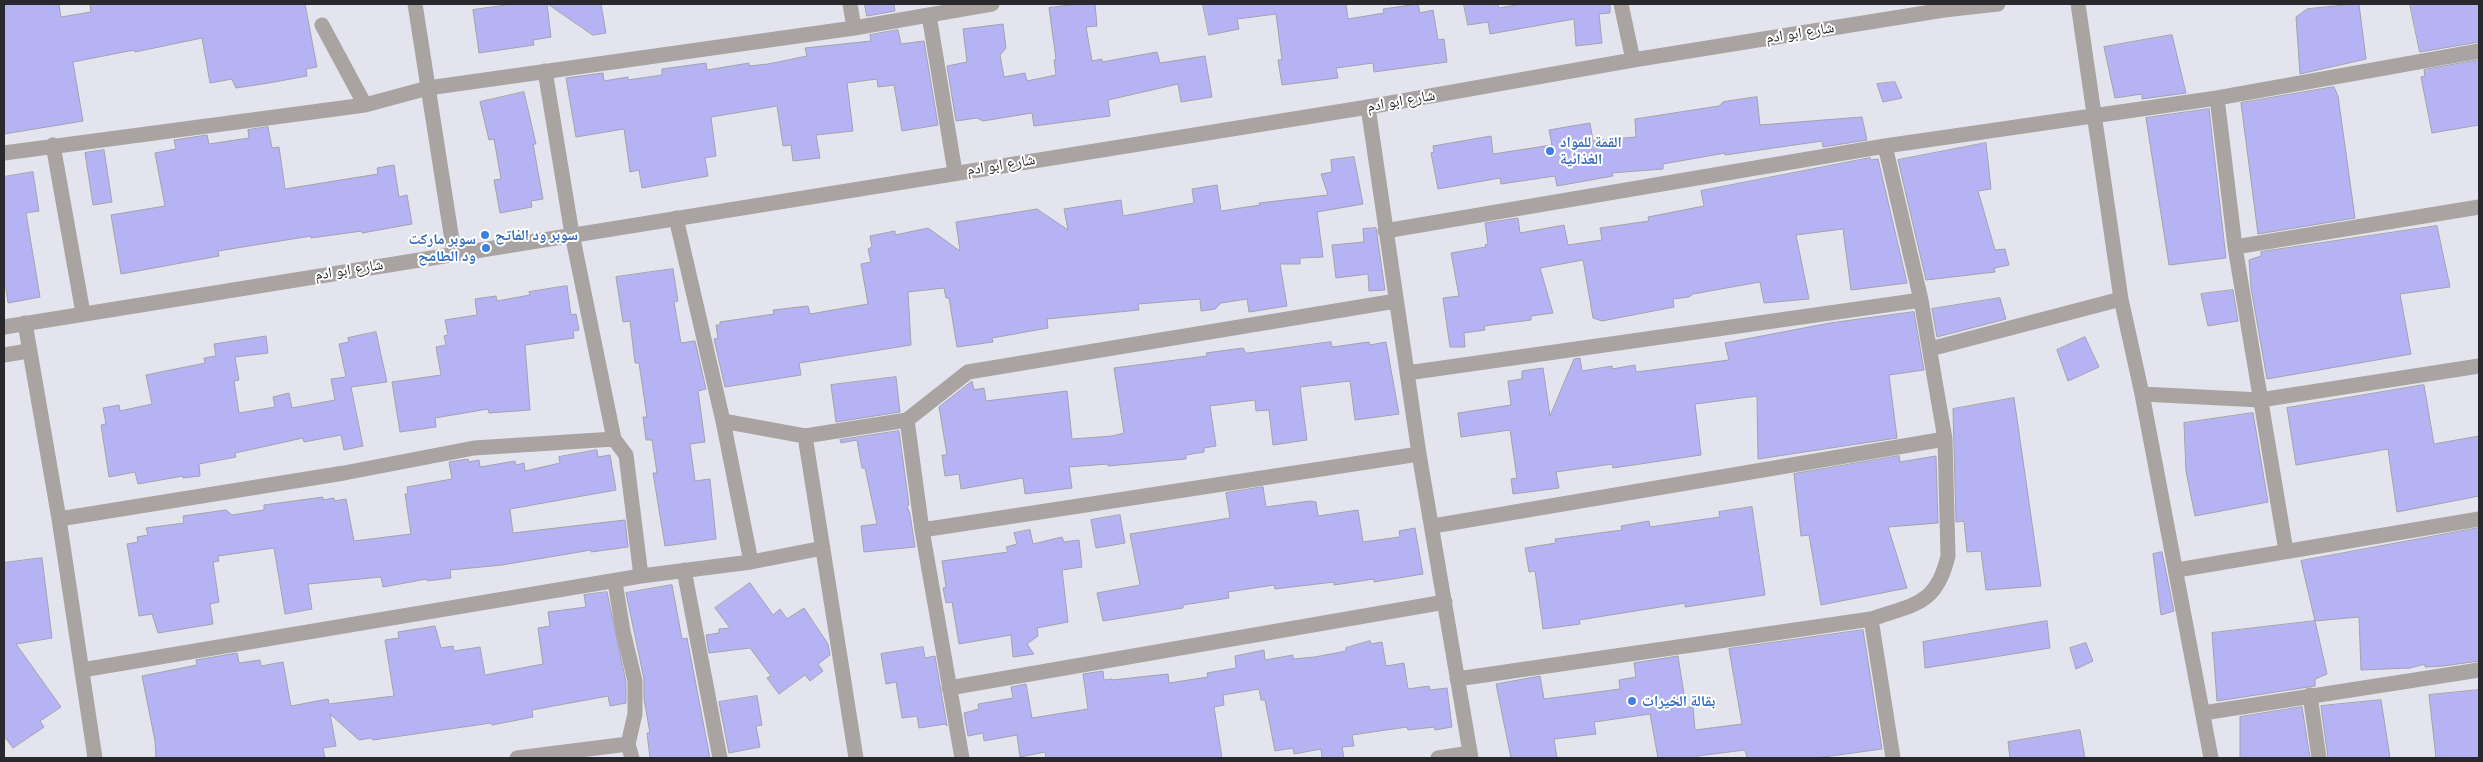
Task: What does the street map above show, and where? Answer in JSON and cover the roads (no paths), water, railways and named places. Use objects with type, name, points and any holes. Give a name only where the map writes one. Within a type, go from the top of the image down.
[{"type":"street","points":[[415,4],[454,253]]},
{"type":"street","points":[[850,4],[854,28]]},
{"type":"street","points":[[4,153],[365,105],[428,88],[854,28],[929,15],[966,6],[992,4]]},
{"type":"street","points":[[1621,4],[1633,60]]},
{"type":"street","name":"شارع ابو ادم","points":[[4,327],[955,172],[1368,107],[1944,7],[1998,4]]},
{"type":"street","points":[[2078,4],[2121,299],[2177,570],[2211,758]]},
{"type":"street","points":[[929,15],[955,172]]},
{"type":"street","points":[[322,25],[365,105]]},
{"type":"street","points":[[1385,231],[1885,146],[2217,98],[2479,51]]},
{"type":"street","points":[[545,71],[572,234],[614,439],[626,455],[641,576]]},
{"type":"street","points":[[2217,98],[2235,247],[2286,552]]},
{"type":"street","points":[[1368,107],[1419,454],[1433,526],[1470,756],[1438,758]]},
{"type":"street","points":[[53,145],[84,313]]},
{"type":"street","points":[[1457,678],[1871,619],[1925,600],[1943,574],[1948,556],[1945,439],[1921,300],[1885,146]]},
{"type":"street","points":[[2235,247],[2479,207]]},
{"type":"street","points":[[676,218],[723,421],[751,562]]},
{"type":"street","points":[[1930,349],[2121,299]]},
{"type":"street","points":[[1408,373],[1921,300]]},
{"type":"street","points":[[723,421],[805,436],[907,420],[968,372],[1396,301]]},
{"type":"street","points":[[25,323],[28,351],[59,519],[95,758]]},
{"type":"street","points":[[4,355],[28,351]]},
{"type":"street","points":[[2142,394],[2260,400],[2479,366]]},
{"type":"street","points":[[907,420],[922,530],[962,758]]},
{"type":"street","points":[[805,436],[856,758]]},
{"type":"street","points":[[59,519],[344,473],[474,448],[614,439]]},
{"type":"street","points":[[1433,526],[1945,439]]},
{"type":"street","points":[[922,530],[1419,454]]},
{"type":"street","points":[[2177,570],[2479,519]]},
{"type":"street","points":[[82,670],[615,582],[641,576],[751,562],[823,548]]},
{"type":"street","points":[[684,570],[720,758]]},
{"type":"street","points":[[517,758],[630,751],[635,714],[635,681],[623,631],[615,582]]},
{"type":"street","points":[[949,688],[1445,602]]},
{"type":"street","points":[[1871,619],[1893,758]]},
{"type":"street","points":[[2202,713],[2479,670]]},
{"type":"street","points":[[2310,695],[2319,758]]},
{"type":"place","name":"القمة للمواد الغذائية","points":[[1550,151]]},
{"type":"place","name":"سوبر ود الفاتح","points":[[485,235]]},
{"type":"place","name":"سوبر ماركت ود الطامح","points":[[486,248]]},
{"type":"place","name":"بقالة الخيرات","points":[[1632,701]]}]
